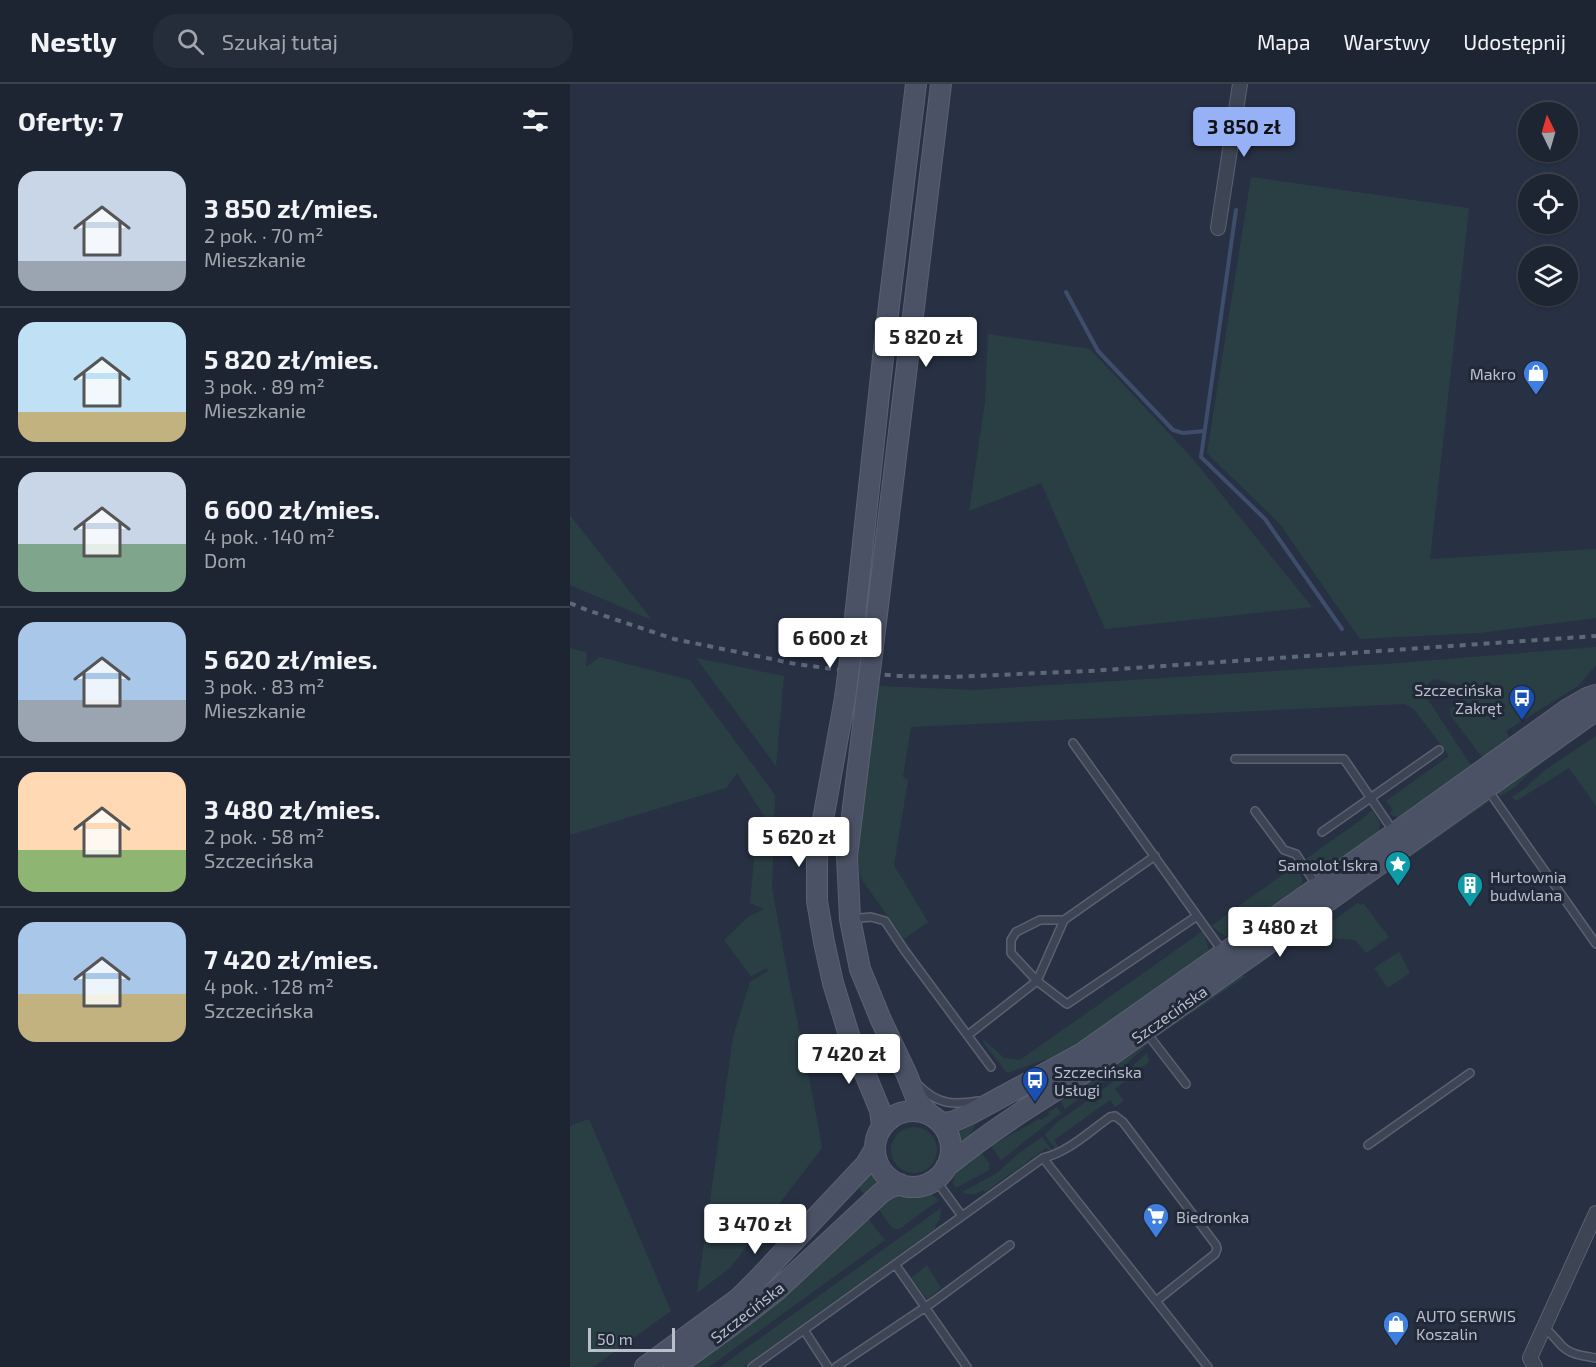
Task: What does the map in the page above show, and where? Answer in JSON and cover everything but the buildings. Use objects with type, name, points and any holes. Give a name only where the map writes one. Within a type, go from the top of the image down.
[{"type":"main road","points":[[882,1126],[880,1110],[849,1035],[833,983],[817,901],[817,853],[845,698],[852,645],[886,330],[916,84]]},
{"type":"main road","points":[[935,1119],[921,1112],[906,1111],[892,1117],[882,1126],[875,1149],[879,1167],[892,1180],[900,1184],[917,1186],[928,1184],[949,1160],[951,1144],[949,1137],[935,1119],[917,1100],[860,969],[849,919],[847,856],[941,84]]},
{"type":"main road","name":"Szczecińska","points":[[935,1119],[952,1122],[1081,1054],[1395,834],[1568,709],[1596,695]]},
{"type":"main road","name":"Szczecińska","points":[[940,1173],[972,1146],[1044,1097],[1100,1063],[1596,712]]},
{"type":"main road","name":"Szczecińska","points":[[645,1367],[738,1299],[866,1164],[875,1149]]},
{"type":"main road","name":"Szczecińska","points":[[674,1367],[776,1291],[881,1193],[900,1184]]},
{"type":"street","points":[[1218,228],[1240,84]]},
{"type":"street","points":[[1530,1364],[1596,1213]]},
{"type":"lane","points":[[1073,743],[1225,954]]},
{"type":"lane","points":[[1323,832],[1439,750]]},
{"type":"lane","points":[[1235,759],[1344,759],[1395,834]]},
{"type":"lane","points":[[1487,788],[1596,944]]},
{"type":"lane","points":[[1255,811],[1284,850],[1296,854],[1319,886]]},
{"type":"lane","points":[[968,1035],[1037,981],[1064,920],[1155,856]]},
{"type":"lane","points":[[849,919],[871,916],[885,921],[991,1068]]},
{"type":"lane","points":[[1064,920],[1040,920],[1016,932],[1011,940],[1011,953],[1037,981],[1067,1004],[1197,916]]},
{"type":"lane","points":[[1145,1031],[1186,1084]]},
{"type":"lane","points":[[1368,1145],[1470,1073]]},
{"type":"lane","points":[[908,1075],[928,1095],[950,1103],[962,1104],[1000,1098]]},
{"type":"lane","points":[[752,1367],[1043,1158],[1063,1151],[1110,1117],[1117,1116],[1122,1122],[1217,1249],[1215,1254],[1156,1301]]},
{"type":"lane","points":[[1043,1158],[1208,1367]]},
{"type":"lane","points":[[940,1173],[962,1216]]},
{"type":"lane","points":[[836,1367],[925,1307],[1010,1245]]},
{"type":"lane","points":[[895,1264],[967,1367]]},
{"type":"lane","points":[[1544,1328],[1553,1334],[1563,1348],[1575,1354],[1596,1358]]},
{"type":"lane","points":[[804,1330],[828,1367]]},
{"type":"green space","points":[[1251,177],[1469,208],[1430,559],[1596,549],[1596,618],[1479,633],[1360,639],[1280,524],[1207,453]]},
{"type":"green space","points":[[988,334],[1090,349],[1193,459],[1312,607],[1105,629],[1041,483],[969,511],[985,402]]},
{"type":"green space","points":[[570,515],[652,620],[570,585]]},
{"type":"green space","points":[[1596,647],[1596,665],[1578,686],[1506,731],[1509,737],[1492,754],[1481,756],[1451,716],[1450,709],[1468,696],[1461,686],[1434,679],[1421,689],[1472,767],[1405,817],[1395,817],[1389,813],[1393,810],[1386,801],[1449,756],[1414,709],[1405,704],[911,727],[903,777],[908,780],[894,865],[928,922],[904,939],[860,877],[851,782],[851,735],[857,685],[974,690],[1386,664]]},
{"type":"green space","points":[[570,648],[587,653],[586,667],[600,657],[690,680],[775,795],[772,888],[822,1148],[730,1268],[697,1293],[733,1037],[750,982],[768,971],[767,968],[751,976],[724,940],[748,917],[764,909],[750,903],[757,827],[764,816],[737,773],[726,788],[570,835]]},
{"type":"green space","points":[[696,658],[784,676],[776,766]]},
{"type":"green space","points":[[1596,714],[1596,724],[1534,769],[1514,788],[1500,796],[1497,791]]},
{"type":"green space","points":[[1596,736],[1596,806],[1569,768],[1516,801],[1512,797],[1545,770]]},
{"type":"green space","points":[[1478,799],[1490,801],[1370,885],[1369,881]]},
{"type":"green space","points":[[1372,810],[1380,823],[1378,836],[1328,872],[1314,870],[1304,860],[1361,820]]},
{"type":"green space","points":[[1295,866],[1302,879],[1298,892],[1234,939],[1211,926]]},
{"type":"green space","points":[[1348,893],[1356,895],[1255,967],[1253,964]]},
{"type":"green space","points":[[1358,903],[1361,905],[1363,903],[1389,937],[1366,953],[1355,940],[1313,938],[1311,936]]},
{"type":"green space","points":[[1203,931],[1210,954],[1076,1049],[1007,1073],[983,1042],[984,1040],[1004,1058],[1020,1060]]},
{"type":"green space","points":[[1399,952],[1410,973],[1388,988],[1374,968]]},
{"type":"green space","points":[[1246,976],[1158,1036],[1157,1034],[1233,977]]},
{"type":"green space","points":[[1140,1040],[1148,1044],[1121,1069],[1065,1109],[1060,1100]]},
{"type":"green space","points":[[1147,1053],[1149,1062],[1115,1089],[1124,1101],[1115,1107],[1110,1100],[1054,1140],[1059,1148],[1056,1150],[1045,1135],[1055,1124],[1124,1074]]},
{"type":"green space","points":[[1057,1107],[1061,1113],[1001,1160],[991,1146],[1039,1119],[1041,1120]]},
{"type":"green space","points":[[976,1118],[969,1140],[954,1149],[952,1131]]},
{"type":"green space","points":[[589,1119],[671,1311],[593,1367],[570,1367],[570,1126]]},
{"type":"green space","points":[[919,1127],[931,1133],[936,1141],[936,1159],[931,1167],[923,1172],[909,1173],[901,1170],[894,1163],[891,1145],[894,1137],[901,1130]]},
{"type":"green space","points":[[1042,1137],[1053,1151],[1046,1148],[985,1192],[983,1190],[970,1194],[962,1192],[997,1173]]},
{"type":"green space","points":[[979,1150],[989,1163],[989,1170],[956,1188],[953,1184],[956,1170]]},
{"type":"green space","points":[[875,1165],[883,1182],[867,1197],[856,1185]]},
{"type":"green space","points":[[901,1194],[929,1195],[939,1200],[899,1229],[893,1229],[876,1206]]},
{"type":"green space","points":[[941,1208],[940,1220],[935,1225],[936,1228],[743,1367],[720,1367]]},
{"type":"green space","points":[[865,1215],[885,1240],[709,1367],[686,1367]]},
{"type":"green space","points":[[927,1265],[941,1288],[927,1299],[911,1278]]},
{"type":"waterway","points":[[1236,210],[1201,457],[1265,519],[1342,629]]},
{"type":"waterway","points":[[1066,292],[1098,351],[1173,430],[1183,433],[1204,431]]},
{"type":"railway","points":[[570,603],[674,639],[796,664],[899,676],[949,677],[1090,671],[1596,636]]},
{"type":"place","name":"Makro","points":[[1536,396]]},
{"type":"place","name":"Szczecińska Zakręt","points":[[1522,721]]},
{"type":"place","name":"Samolot Iskra","points":[[1398,887]]},
{"type":"place","name":"Hurtownia budwlana","points":[[1470,908]]},
{"type":"place","name":"Szczecińska Usługi","points":[[1035,1103]]},
{"type":"place","name":"Biedronka","points":[[1156,1239]]},
{"type":"place","name":"AUTO SERWIS Koszalin","points":[[1396,1347]]}]
